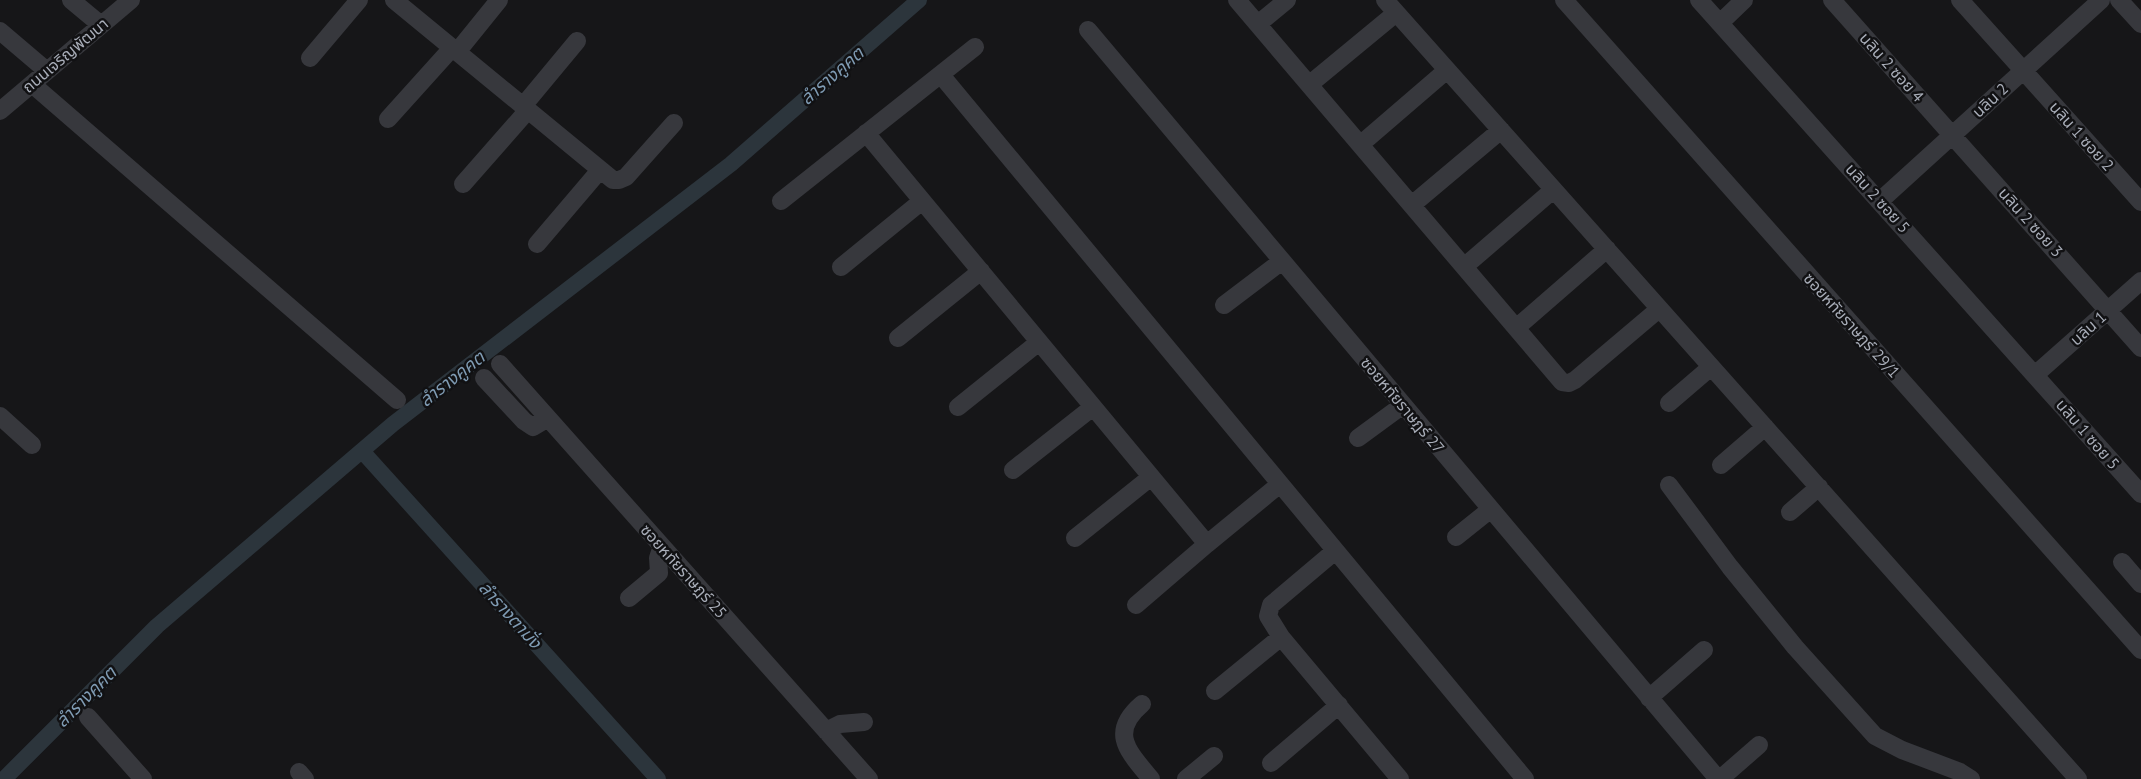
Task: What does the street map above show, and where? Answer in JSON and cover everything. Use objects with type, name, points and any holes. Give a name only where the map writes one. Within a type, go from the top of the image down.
[{"type":"street","points":[[71,0],[101,25]]},
{"type":"street","name":"ถนนเจริญพัฒนา","points":[[0,111],[130,0]]},
{"type":"street","points":[[310,58],[359,0]]},
{"type":"street","points":[[394,0],[612,180],[626,177],[674,123]]},
{"type":"street","points":[[388,119],[499,0]]},
{"type":"street","points":[[1238,0],[1562,382],[1569,383],[1659,309]]},
{"type":"street","points":[[1258,24],[1287,0]]},
{"type":"street","name":"ซอยหทัยราษฎร์ 29/1","points":[[1564,0],[2141,650]]},
{"type":"street","name":"นลิน 2 ซอย 5","points":[[1699,0],[2036,374]]},
{"type":"street","points":[[1720,23],[1744,0]]},
{"type":"street","name":"นลิน 2 ซอย 4","points":[[1832,0],[1953,135]]},
{"type":"street","name":"นลิน 1 ซอย 2","points":[[1960,0],[2141,202]]},
{"type":"street","name":"นลิน 2","points":[[1881,200],[2101,0]]},
{"type":"street","points":[[2119,0],[2141,24]]},
{"type":"street","points":[[1310,84],[1391,6],[2078,779]]},
{"type":"street","name":"ซอยหทัยราษฎร์ 27","points":[[1088,30],[1719,779]]},
{"type":"street","points":[[0,31],[47,71]]},
{"type":"street","points":[[463,184],[577,41]]},
{"type":"street","points":[[781,201],[975,47]]},
{"type":"street","points":[[1361,144],[1448,70]]},
{"type":"street","points":[[941,75],[1525,779]]},
{"type":"street","points":[[32,84],[397,400]]},
{"type":"street","points":[[1413,204],[1501,130]]},
{"type":"street","points":[[866,133],[1207,544]]},
{"type":"street","name":"นลิน 2 ซอย 3","points":[[1953,135],[2141,348]]},
{"type":"street","points":[[537,244],[600,170]]},
{"type":"street","points":[[1465,266],[1553,190]]},
{"type":"street","points":[[841,267],[922,201]]},
{"type":"street","points":[[1516,328],[1607,249]]},
{"type":"street","points":[[1224,305],[1282,261]]},
{"type":"street","points":[[898,338],[981,271]]},
{"type":"street","name":"นลิน 1","points":[[2036,374],[2141,281]]},
{"type":"street","points":[[958,407],[1039,342]]},
{"type":"street","name":"ซอยหทัยราษฎร์ 25","points":[[500,364],[869,779]]},
{"type":"street","points":[[1670,403],[1712,367]]},
{"type":"street","name":"นลิน 1 ซอย 5","points":[[2036,374],[2141,494]]},
{"type":"street","points":[[484,378],[524,421],[533,427],[548,418]]},
{"type":"street","points":[[1358,438],[1403,405]]},
{"type":"street","points":[[1013,470],[1093,407]]},
{"type":"street","points":[[0,416],[32,445]]},
{"type":"street","points":[[1721,465],[1765,427]]},
{"type":"street","points":[[1075,538],[1150,477]]},
{"type":"street","points":[[1136,605],[1281,484]]},
{"type":"street","points":[[1669,485],[1780,629],[1875,736],[1902,750],[1960,772],[1971,779]]},
{"type":"street","points":[[1790,512],[1819,487]]},
{"type":"street","points":[[1456,537],[1491,509]]},
{"type":"street","points":[[659,573],[658,558],[662,546]]},
{"type":"street","points":[[1335,550],[1271,605],[1268,616],[1281,637],[1399,779]]},
{"type":"street","points":[[2122,562],[2141,584]]},
{"type":"street","points":[[659,573],[675,580],[691,579]]},
{"type":"street","points":[[629,598],[659,573]]},
{"type":"street","points":[[1215,691],[1281,637]]},
{"type":"street","points":[[1649,698],[1704,650]]},
{"type":"street","points":[[1142,704],[1131,714],[1123,732],[1126,748],[1151,779]]},
{"type":"street","points":[[1271,763],[1339,705]]},
{"type":"street","points":[[88,717],[143,779]]},
{"type":"street","points":[[826,731],[840,724],[864,722]]},
{"type":"street","points":[[1719,779],[1759,745]]},
{"type":"street","points":[[1185,779],[1214,756]]},
{"type":"waterway","name":"ลำรางคูคต","points":[[4,779],[157,626],[393,424],[731,164],[919,0]]},
{"type":"waterway","name":"ลำรางตามั่ง","points":[[362,451],[658,779]]}]
